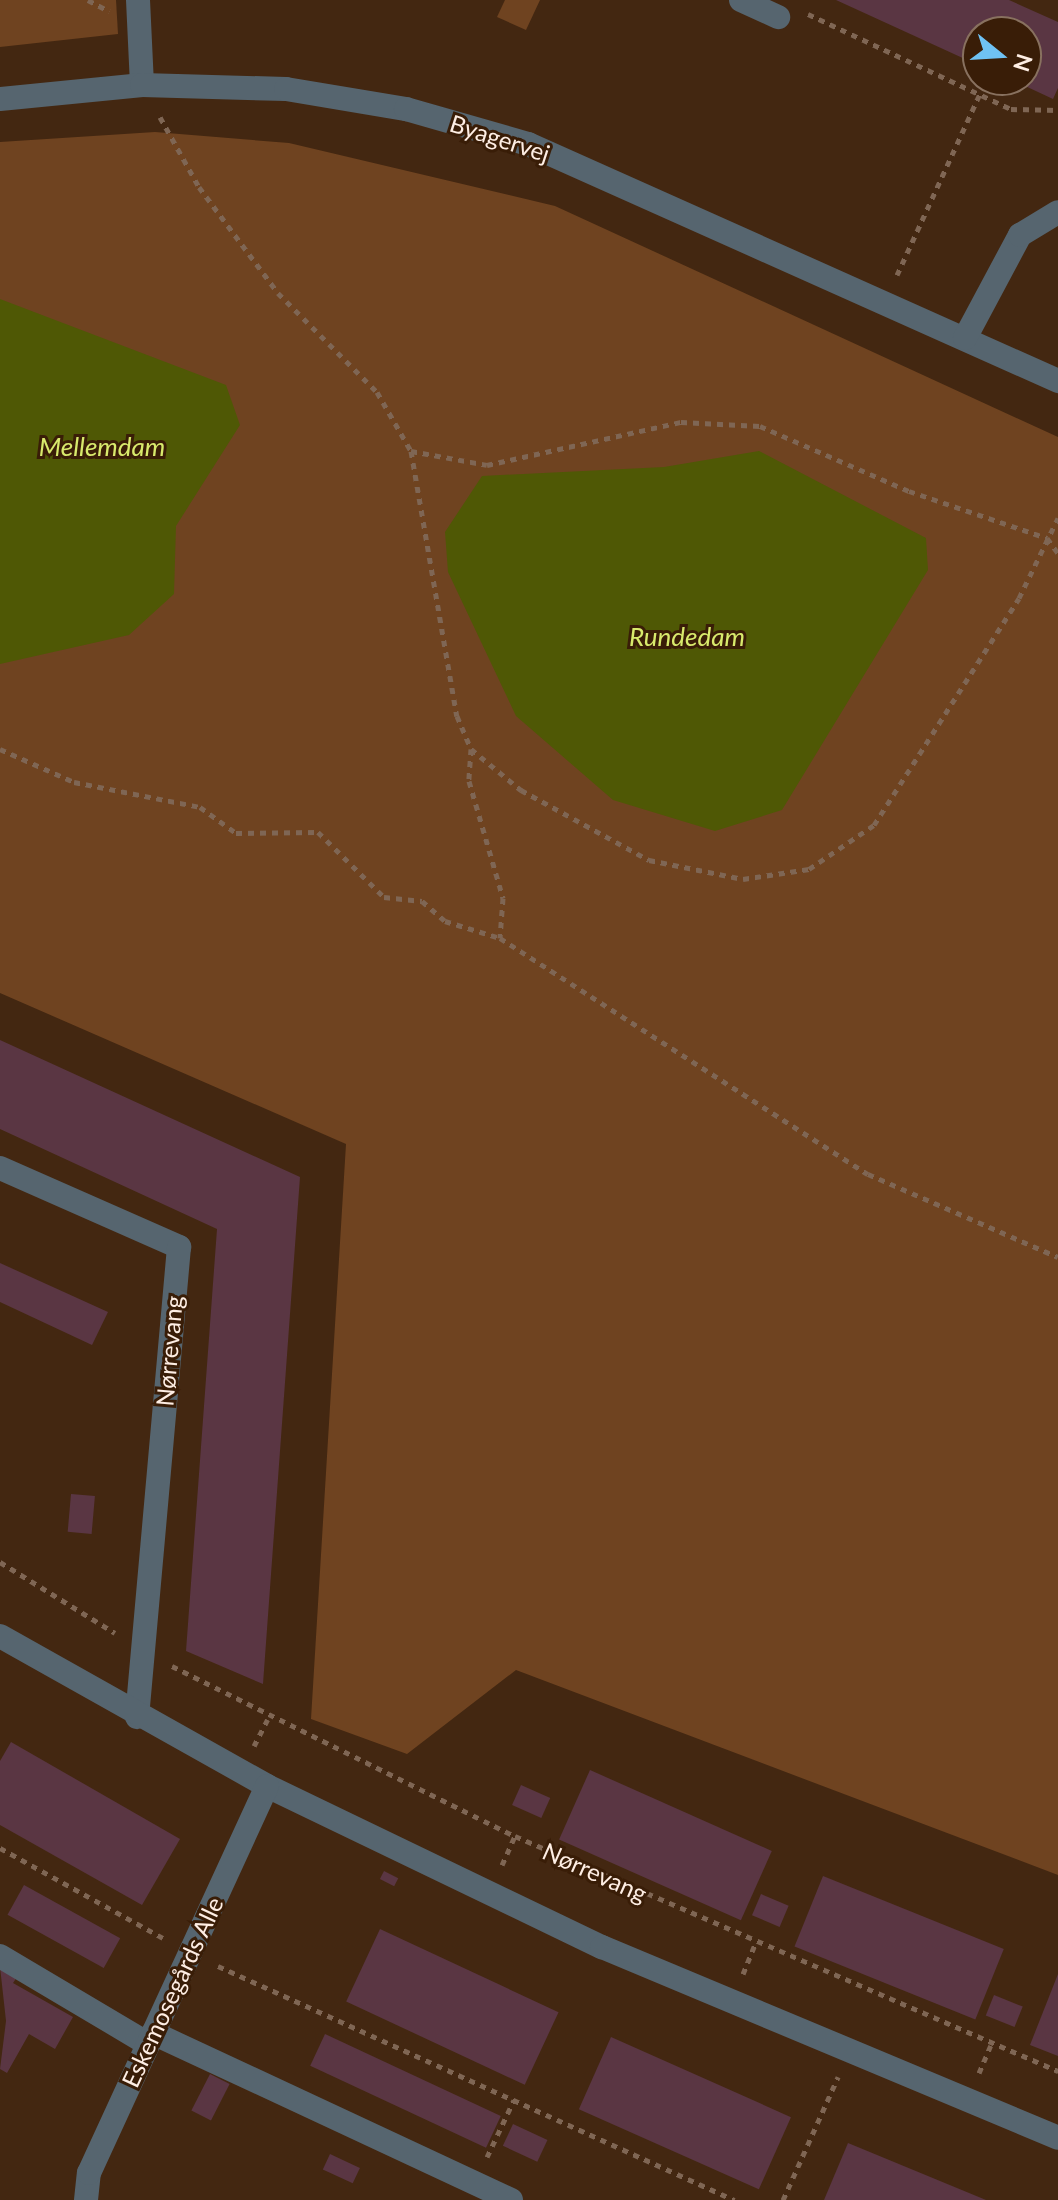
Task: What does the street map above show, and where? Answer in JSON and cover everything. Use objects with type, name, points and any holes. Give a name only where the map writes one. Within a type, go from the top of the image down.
[{"type":"street","points":[[138,0],[142,85]]},
{"type":"street","points":[[741,0],[778,17]]},
{"type":"street","name":"Byagervej","points":[[0,99],[142,85],[286,89],[406,109],[498,135],[1058,381]]},
{"type":"street","points":[[965,338],[1020,235],[1058,212]]},
{"type":"street","name":"Nørrevang","points":[[0,1168],[179,1247],[137,1717]]},
{"type":"street","points":[[0,1636],[137,1717],[267,1786],[602,1947],[849,2054],[1058,2138]]},
{"type":"street","name":"Eskemosegårds Alle","points":[[86,2200],[89,2173],[267,1786]]},
{"type":"street","points":[[0,1956],[151,2038],[511,2200]]},
{"type":"path","points":[[778,17],[807,13],[962,86]]},
{"type":"path","points":[[142,85],[199,187],[278,293],[377,392],[411,451],[457,716],[471,749],[469,781],[503,898],[500,938]]},
{"type":"path","points":[[885,303],[979,96]]},
{"type":"path","points":[[984,96],[1011,109],[1058,110]]},
{"type":"path","points":[[411,451],[487,465],[681,422],[760,426],[909,491],[1047,538],[1058,553]]},
{"type":"path","points":[[471,749],[521,790],[649,860],[743,879],[809,869],[874,825],[1019,598],[1058,518]]},
{"type":"path","points":[[0,749],[74,782],[200,807],[236,833],[318,832],[384,897],[422,901],[445,921],[500,938],[868,1174],[1058,1257]]},
{"type":"path","name":"Nørrevang","points":[[0,1562],[143,1650],[515,1836],[1058,2071]]},
{"type":"path","points":[[0,1848],[190,1953],[734,2200]]},
{"type":"path","points":[[783,2200],[849,2054]]},
{"type":"path","points":[[474,2185],[514,2100]]},
{"type":"shaded area","points":[[0,0],[116,0],[118,34],[0,47]]},
{"type":"shaded area","points":[[505,0],[540,0],[526,30],[497,17]]},
{"type":"shaded area","points":[[155,132],[289,143],[555,206],[1058,437],[1058,1875],[516,1670],[407,1754],[311,1719],[346,1144],[0,993],[0,142]]},
{"type":"water","name":"Mellemdam","points":[[0,299],[226,385],[240,425],[176,526],[174,594],[129,635],[0,664]]},
{"type":"water","name":"Rundedam","points":[[759,451],[926,538],[928,570],[782,810],[715,831],[613,800],[516,716],[448,572],[445,532],[482,476],[664,467]]},
{"type":"building","points":[[836,0],[1009,0],[1058,22],[1058,88],[1053,99],[1042,94],[1042,16],[962,16],[962,58]]},
{"type":"building","points":[[0,1040],[300,1177],[263,1684],[186,1651],[217,1229],[0,1129]]},
{"type":"building","points":[[0,1263],[108,1312],[92,1345],[0,1302]]},
{"type":"building","points":[[71,1494],[95,1496],[92,1534],[68,1532]]},
{"type":"building","points":[[11,1742],[180,1839],[142,1905],[0,1825],[0,1761]]},
{"type":"building","points":[[590,1770],[772,1851],[741,1920],[559,1839]]},
{"type":"building","points":[[521,1785],[550,1798],[541,1818],[512,1805]]},
{"type":"building","points":[[384,1871],[398,1878],[394,1886],[380,1879]]},
{"type":"building","points":[[823,1876],[1004,1949],[975,2020],[795,1946]]},
{"type":"building","points":[[24,1885],[120,1938],[104,1968],[8,1915]]},
{"type":"building","points":[[761,1894],[789,1906],[780,1927],[752,1915]]},
{"type":"building","points":[[380,1929],[559,2012],[525,2085],[346,2002]]},
{"type":"building","points":[[0,1967],[17,1977],[13,1983],[73,2017],[55,2049],[29,2034],[7,2073],[0,2069],[6,2021]]},
{"type":"building","points":[[1058,1974],[1058,2056],[1030,2045]]},
{"type":"building","points":[[994,1995],[1023,2007],[1015,2027],[986,2015]]},
{"type":"building","points":[[325,2034],[501,2116],[486,2148],[310,2066]]},
{"type":"building","points":[[611,2037],[791,2117],[759,2189],[579,2109]]},
{"type":"building","points":[[210,2074],[230,2084],[211,2121],[191,2111]]},
{"type":"building","points":[[513,2124],[547,2140],[537,2162],[503,2146]]},
{"type":"building","points":[[848,2143],[986,2200],[824,2200]]},
{"type":"building","points":[[330,2154],[360,2168],[353,2183],[323,2169]]}]
